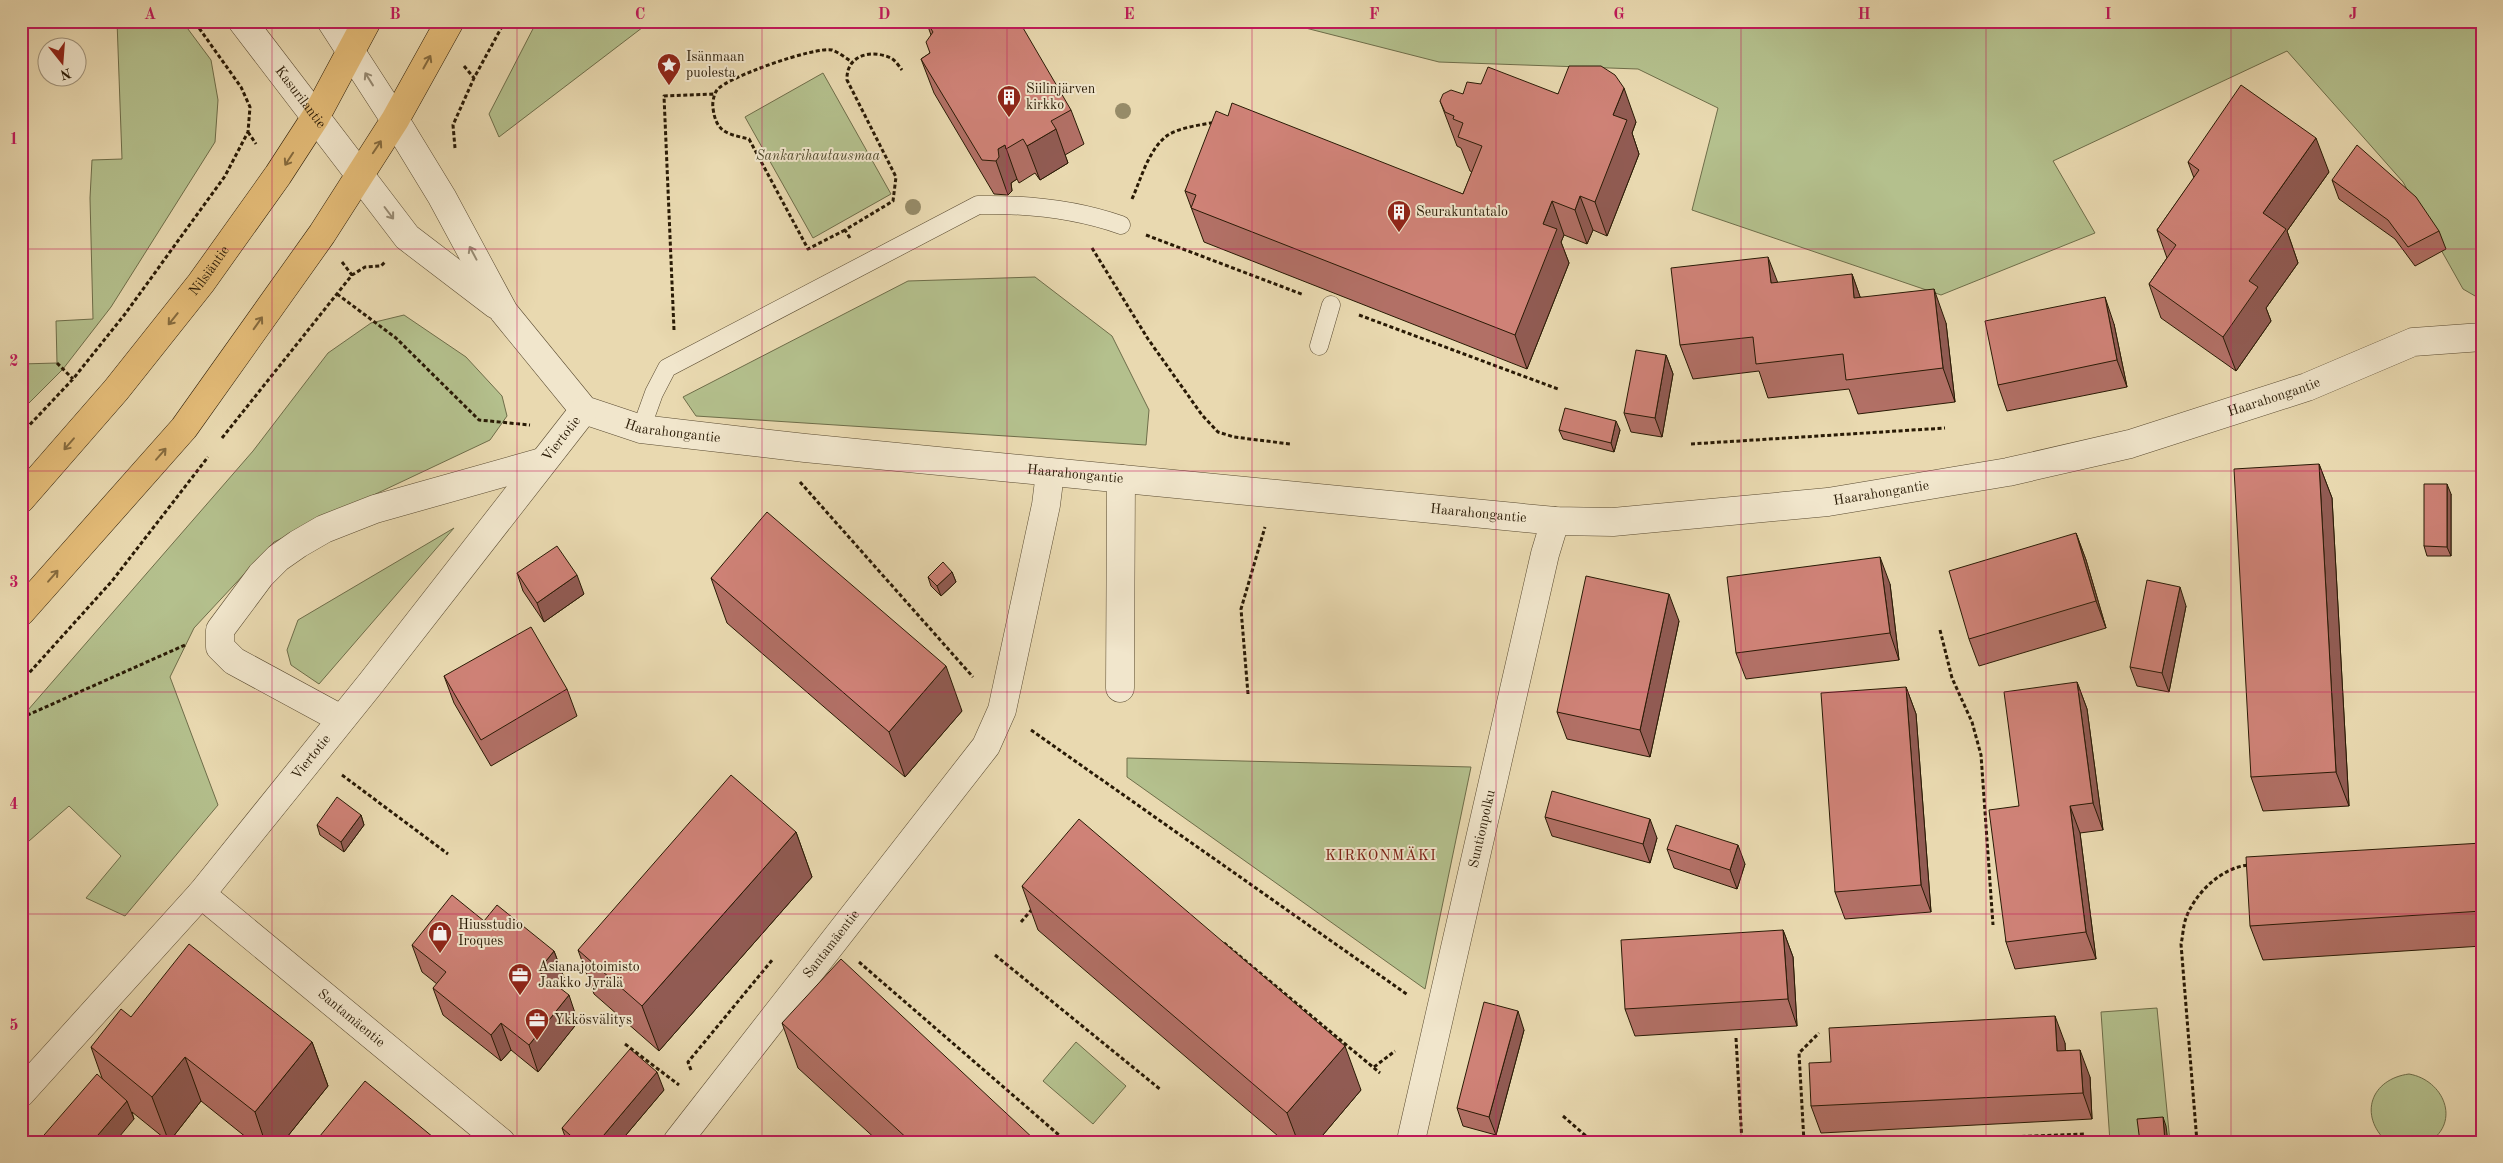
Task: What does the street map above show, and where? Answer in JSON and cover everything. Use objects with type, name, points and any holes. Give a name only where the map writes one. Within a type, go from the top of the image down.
[{"type":"main road","name":"Nilsiäntie","points":[[21,499],[116,390],[201,283],[278,175],[315,118],[367,21]]},
{"type":"main road","points":[[21,612],[184,428],[322,234],[395,120],[450,21]]},
{"type":"street","name":"Kasurilantie","points":[[242,21],[359,174]]},
{"type":"street","points":[[331,21],[352,50],[442,197],[504,312],[584,410]]},
{"type":"street","points":[[359,174],[407,236],[504,312]]},
{"type":"street","name":"Haarahongantie","points":[[584,410],[641,429],[1050,473],[1122,478],[1555,521],[1613,522],[1828,502],[2008,472],[2130,444],[2168,432],[2307,387],[2413,342],[2482,337]]},
{"type":"street","name":"Viertotie","points":[[21,1093],[201,894],[584,410]]},
{"type":"street","points":[[341,719],[234,661],[220,647],[220,630],[261,574],[278,558],[324,529],[375,509],[542,462]]},
{"type":"street","name":"Santamäentie","points":[[677,1142],[986,746],[1002,710],[1046,505],[1050,473]]},
{"type":"street","points":[[1120,688],[1122,478]]},
{"type":"street","name":"Suntionpolku","points":[[1412,1136],[1543,564],[1555,521]]},
{"type":"street","name":"Santamäentie","points":[[201,894],[501,1142]]},
{"type":"lane","points":[[641,429],[660,378],[667,368],[978,204],[1005,204],[1069,211],[1121,226]]},
{"type":"lane","points":[[1319,346],[1331,305]]},
{"type":"path","points":[[21,434],[73,379],[125,314],[196,218],[224,176],[248,132],[250,106],[241,87],[194,21]]},
{"type":"path","points":[[457,154],[453,126],[474,78],[505,21]]},
{"type":"path","points":[[852,62],[832,50],[817,50],[729,81],[717,89],[712,103],[718,126],[728,134],[749,139],[808,249],[845,230],[893,201],[896,177],[846,80],[846,72],[858,56],[866,54],[882,55],[892,59],[902,70]]},
{"type":"path","points":[[676,364],[664,96],[716,94]]},
{"type":"path","points":[[1121,226],[1159,143],[1168,135],[1181,130],[1218,121]]},
{"type":"path","points":[[1069,211],[1148,339],[1202,415],[1218,432],[1234,437],[1290,444]]},
{"type":"path","points":[[845,230],[865,265]]},
{"type":"path","points":[[221,440],[352,275],[365,267],[381,266]]},
{"type":"path","points":[[337,294],[396,338],[479,420],[533,425]]},
{"type":"path","points":[[57,363],[73,379]]},
{"type":"path","points":[[1691,444],[1945,428]]},
{"type":"path","points":[[21,682],[112,581],[209,455]]},
{"type":"path","points":[[798,480],[1002,710],[1439,1016]]},
{"type":"path","points":[[1248,694],[1241,609],[1265,528]]},
{"type":"path","points":[[21,718],[220,630]]},
{"type":"path","points":[[1940,630],[1952,678],[1972,722],[1981,756],[1993,925]]},
{"type":"path","points":[[313,754],[448,854]]},
{"type":"path","points":[[2197,1142],[2181,944],[2186,917],[2200,892],[2221,875],[2246,865],[2255,864]]},
{"type":"path","points":[[1021,922],[1040,901]]},
{"type":"path","points":[[1220,940],[1380,1073]]},
{"type":"path","points":[[834,941],[1067,1142]]},
{"type":"path","points":[[995,954],[1161,1090]]},
{"type":"path","points":[[1804,1142],[1799,1053],[1819,1033]]},
{"type":"path","points":[[1736,1038],[1742,1142]]},
{"type":"path","points":[[625,1044],[706,1105]]},
{"type":"path","points":[[1563,1116],[1586,1136],[1601,1142]]},
{"type":"path","points":[[1872,1142],[2084,1134]]},
{"type":"green space","points":[[117,21],[182,21],[211,60],[218,100],[215,142],[111,307],[63,369],[21,411],[21,364],[57,363],[56,321],[93,319],[90,198],[92,160],[122,159]]},
{"type":"green space","points":[[537,21],[651,21],[499,137],[489,114]]},
{"type":"green space","points":[[1278,21],[2467,21],[2482,35],[2482,300],[2463,289],[2403,182],[2287,51],[2053,161],[2095,233],[1941,295],[1692,210],[1718,108],[1638,69],[1439,62]]},
{"type":"green space","name":"Sankarihautausmaa","points":[[823,73],[891,194],[813,238],[745,117]]},
{"type":"green space","points":[[1035,277],[1112,336],[1149,410],[1146,445],[696,416],[683,397],[908,281]]},
{"type":"green space","points":[[404,315],[466,357],[502,396],[507,416],[490,440],[274,542],[194,628],[170,677],[218,805],[125,916],[86,898],[121,856],[69,806],[21,848],[21,718],[253,451],[328,353],[371,323]]},
{"type":"green space","points":[[454,528],[319,684],[291,665],[287,650],[298,620]]},
{"type":"green space","points":[[1127,758],[1471,767],[1425,989],[1127,777]]},
{"type":"green space","points":[[2157,1008],[2170,1142],[2110,1142],[2101,1012]]},
{"type":"green space","points":[[1076,1042],[1126,1086],[1093,1124],[1043,1081]]},
{"type":"green space","points":[[2409,1074],[2431,1084],[2439,1093],[2446,1113],[2444,1124],[2439,1134],[2429,1142],[2387,1142],[2378,1132],[2373,1121],[2371,1110],[2373,1100],[2385,1083],[2396,1077]]},
{"type":"building","name":"Siilinjärven kirkko","points":[[926,21],[1019,21],[1071,110],[1051,121],[1056,129],[1027,146],[1023,139],[1006,149],[1005,145],[998,149],[999,157],[996,161],[982,160],[921,59],[930,53],[926,42],[933,32]]},
{"type":"building","name":"Seurakuntatalo","points":[[1569,66],[1601,66],[1615,75],[1624,88],[1613,115],[1627,120],[1595,202],[1580,196],[1575,210],[1552,201],[1543,224],[1557,229],[1515,335],[1191,208],[1196,195],[1185,191],[1216,111],[1228,116],[1232,103],[1463,194],[1482,146],[1458,137],[1463,123],[1453,119],[1454,116],[1445,112],[1440,101],[1443,94],[1451,90],[1463,94],[1467,82],[1481,84],[1488,67],[1558,94]]},
{"type":"building","points":[[2241,85],[2316,138],[2263,213],[2286,229],[2249,281],[2258,287],[2223,337],[2149,284],[2176,245],[2157,230],[2199,170],[2188,162]]},
{"type":"building","points":[[2357,145],[2416,197],[2439,231],[2408,247],[2388,220],[2332,180]]},
{"type":"building","points":[[1768,257],[1771,283],[1852,274],[1854,298],[1934,289],[1943,368],[1846,380],[1843,354],[1756,364],[1753,337],[1680,345],[1671,268]]},
{"type":"building","points":[[2105,297],[2117,360],[1998,385],[1985,321]]},
{"type":"building","points":[[1636,350],[1666,355],[1655,418],[1624,413]]},
{"type":"building","points":[[1565,408],[1616,421],[1611,443],[1559,430]]},
{"type":"building","points":[[2319,464],[2336,772],[2251,777],[2234,469]]},
{"type":"building","points":[[2424,484],[2447,484],[2447,547],[2424,546]]},
{"type":"building","points":[[767,512],[946,666],[889,732],[711,578]]},
{"type":"building","points":[[2076,533],[2096,601],[1969,639],[1949,571]]},
{"type":"building","points":[[557,546],[577,575],[537,603],[517,573]]},
{"type":"building","points":[[1880,557],[1890,633],[1736,653],[1727,577]]},
{"type":"building","points":[[943,562],[952,572],[937,586],[928,577]]},
{"type":"building","points":[[1586,576],[1669,594],[1640,730],[1557,712]]},
{"type":"building","points":[[2147,580],[2180,587],[2162,673],[2130,667]]},
{"type":"building","points":[[531,627],[567,689],[481,740],[444,676]]},
{"type":"building","points":[[2077,682],[2093,803],[2070,806],[2086,932],[2006,942],[1989,810],[2019,806],[2004,692]]},
{"type":"building","points":[[1906,687],[1921,885],[1835,892],[1821,693]]},
{"type":"building","points":[[731,775],[796,832],[642,1006],[578,950]]},
{"type":"building","points":[[1552,791],[1650,819],[1643,844],[1545,817]]},
{"type":"building","points":[[337,797],[361,815],[341,842],[317,825]]},
{"type":"building","points":[[1079,819],[1345,1046],[1287,1113],[1022,886]]},
{"type":"building","points":[[1676,825],[1738,845],[1730,870],[1667,849]]},
{"type":"building","points":[[2482,843],[2482,911],[2250,926],[2246,857]]},
{"type":"building","points":[[452,895],[484,921],[497,905],[554,951],[538,971],[569,995],[529,1045],[501,1023],[491,1035],[433,988],[446,972],[412,945]]},
{"type":"building","points":[[1783,930],[1788,999],[1625,1009],[1621,940]]},
{"type":"building","points":[[189,944],[312,1042],[255,1112],[185,1057],[152,1097],[91,1047],[121,1009],[131,1017]]},
{"type":"building","points":[[841,959],[1036,1141],[911,1142],[782,1023]]},
{"type":"building","points":[[1484,1002],[1518,1011],[1489,1117],[1457,1108]]},
{"type":"building","points":[[2055,1016],[2057,1051],[2080,1050],[2083,1093],[1811,1106],[1809,1063],[1831,1062],[1829,1028]]},
{"type":"building","points":[[630,1049],[657,1072],[598,1142],[578,1142],[562,1128]]},
{"type":"building","points":[[97,1074],[127,1101],[92,1142],[38,1142]]},
{"type":"building","points":[[365,1081],[439,1142],[315,1142]]},
{"type":"building","points":[[2163,1117],[2165,1142],[2140,1142],[2137,1119]]},
{"type":"place","name":"Isänmaan puolesta","points":[[669,86]]},
{"type":"place","name":"Siilinjärven kirkko","points":[[1009,118]]},
{"type":"place","name":"Seurakuntatalo","points":[[1399,233]]},
{"type":"place","name":"Hiusstudio Iroques","points":[[440,954]]},
{"type":"place","name":"Asianajotoimisto Jaakko Jyrälä","points":[[520,996]]},
{"type":"place","name":"Ykkösvälitys","points":[[537,1041]]},
{"type":"district","name":"KIRKONMÄKI","points":[[1381,856]]}]
